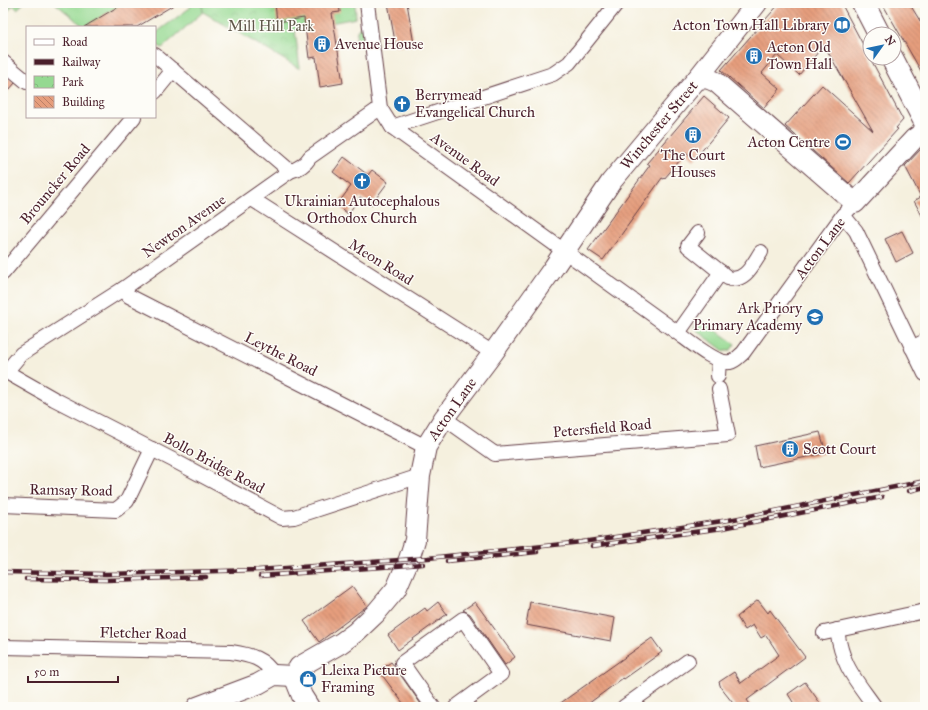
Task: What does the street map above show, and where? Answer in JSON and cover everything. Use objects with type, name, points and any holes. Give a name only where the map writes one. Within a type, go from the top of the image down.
[{"type":"main road","name":"Winchester Street","points":[[564,251],[611,182],[707,80],[713,58],[757,3]]},
{"type":"main road","points":[[863,3],[875,26]]},
{"type":"main road","points":[[896,66],[925,122]]},
{"type":"main road","points":[[707,80],[849,209]]},
{"type":"main road","name":"Acton Lane","points":[[849,209],[914,139],[925,131]]},
{"type":"main road","name":"Acton Lane","points":[[294,676],[299,668],[341,643],[356,632],[375,614],[396,589],[409,559],[415,540],[420,476],[426,447],[444,418],[493,353],[564,251]]},
{"type":"main road","points":[[197,707],[258,684],[274,676],[294,676],[302,696],[310,707]]},
{"type":"street","name":"Avenue Road","points":[[367,3],[380,108],[392,127],[564,251]]},
{"type":"street","points":[[392,127],[553,74],[569,63],[617,3]]},
{"type":"street","points":[[156,56],[290,171]]},
{"type":"street","points":[[3,62],[26,81]]},
{"type":"street","points":[[156,91],[173,70]]},
{"type":"street","name":"Newton Avenue","points":[[5,371],[21,354],[123,289],[290,171],[297,170],[306,163],[310,157],[380,108]]},
{"type":"street","name":"Brouncker Road","points":[[3,274],[133,118]]},
{"type":"street","name":"Meon Road","points":[[252,199],[493,353]]},
{"type":"street","points":[[849,209],[856,231],[925,374]]},
{"type":"street","name":"Acton Lane","points":[[719,360],[729,362],[736,359],[743,352],[849,209]]},
{"type":"street","points":[[698,233],[688,246],[728,278],[735,280],[742,277],[762,252]]},
{"type":"street","points":[[564,251],[678,333],[719,360]]},
{"type":"street","points":[[678,333],[721,272]]},
{"type":"street","name":"Leythe Road","points":[[123,289],[129,296],[426,447]]},
{"type":"street","points":[[912,348],[925,341]]},
{"type":"street","name":"Petersfield Road","points":[[444,418],[495,454],[728,435],[718,382],[719,360]]},
{"type":"street","name":"Bollo Bridge Road","points":[[5,371],[54,399],[282,518],[294,517],[420,476]]},
{"type":"street","name":"Ramsay Road","points":[[3,505],[116,510],[127,501],[152,450]]},
{"type":"street","points":[[875,707],[846,667],[831,631],[925,611]]},
{"type":"street","points":[[433,707],[402,663],[463,618],[501,674],[456,707]]},
{"type":"street","name":"Fletcher Road","points":[[3,647],[231,652],[252,656],[263,661],[274,676]]},
{"type":"street","points":[[624,707],[688,661]]},
{"type":"green space","points":[[3,3],[13,5],[3,17]]},
{"type":"green space","points":[[13,3],[24,3],[17,9]]},
{"type":"green space","points":[[55,3],[124,3],[86,26],[83,26]]},
{"type":"green space","points":[[189,3],[202,3],[203,12],[162,48],[156,45],[157,32],[191,7]]},
{"type":"green space","name":"Mill Hill Park","points":[[202,3],[355,3],[356,18],[295,30],[300,69],[203,12]]},
{"type":"green space","points":[[362,24],[363,44],[356,38],[357,31]]},
{"type":"green space","points":[[699,318],[735,344],[730,351],[724,351],[694,328]]},
{"type":"green space","points":[[3,330],[7,335],[7,348],[3,353]]},
{"type":"building","points":[[124,3],[177,3],[139,26],[86,26]]},
{"type":"building","points":[[275,3],[339,3],[340,12],[332,13],[343,83],[320,87],[316,57],[309,58],[304,18],[277,22]]},
{"type":"building","points":[[388,3],[407,3],[414,44],[396,47]]},
{"type":"building","points":[[780,3],[841,3],[862,43],[862,66],[874,66],[903,120],[896,128],[898,129],[849,183],[785,126],[822,85],[873,131],[824,45],[799,75],[777,55],[762,73],[780,89],[764,108],[721,70]]},
{"type":"building","points":[[882,3],[909,3],[925,31],[925,78],[902,38],[902,26],[895,26]]},
{"type":"building","points":[[3,73],[15,83],[3,97]]},
{"type":"building","points":[[704,96],[729,118],[694,160],[686,153],[664,179],[662,178],[603,260],[588,250],[650,165],[647,163]]},
{"type":"building","points":[[921,149],[925,157],[925,221],[914,201],[921,197],[905,166]]},
{"type":"building","name":"Ukrainian Autocephalous Orthodox Church","points":[[344,157],[368,175],[372,170],[388,182],[371,205],[360,197],[348,214],[337,205],[351,186],[333,172]]},
{"type":"building","points":[[902,231],[913,253],[896,262],[885,239]]},
{"type":"building","name":"Scott Court","points":[[820,432],[826,453],[759,467],[755,446]]},
{"type":"building","points":[[352,586],[367,606],[319,642],[304,621]]},
{"type":"building","points":[[758,600],[768,613],[770,610],[805,657],[747,700],[752,707],[736,707],[721,688],[719,682],[734,672],[741,683],[779,655],[766,635],[761,638],[753,625],[745,630],[737,617]]},
{"type":"building","points":[[438,602],[447,614],[398,650],[388,635],[425,608],[427,611]]},
{"type":"building","points":[[475,602],[515,657],[505,665],[470,614],[463,610]]},
{"type":"building","points":[[530,602],[615,618],[611,641],[526,625]]},
{"type":"building","points":[[652,638],[662,652],[624,679],[623,678],[584,707],[555,707]]},
{"type":"building","points":[[391,662],[423,707],[406,707],[379,671]]},
{"type":"building","points":[[805,682],[823,707],[796,707],[788,694]]},
{"type":"railway","points":[[3,572],[106,574],[258,570],[428,558],[582,542],[729,520],[925,481]]},
{"type":"railway","points":[[909,491],[925,487]]},
{"type":"railway","points":[[592,546],[723,528],[882,497]]},
{"type":"railway","points":[[447,561],[537,552]]},
{"type":"railway","points":[[260,576],[423,564]]},
{"type":"railway","points":[[26,579],[106,580],[206,577]]},
{"type":"place","name":"Acton Town Hall Library","points":[[842,25]]},
{"type":"place","name":"Avenue House","points":[[322,44]]},
{"type":"place","name":"Acton Old Town Hall","points":[[754,56]]},
{"type":"place","name":"Berrymead Evangelical Church","points":[[402,104]]},
{"type":"place","name":"The Court Houses","points":[[693,135]]},
{"type":"place","name":"Acton Centre","points":[[843,142]]},
{"type":"place","name":"Ukrainian Autocephalous Orthodox Church","points":[[362,181]]},
{"type":"place","name":"Ark Priory Primary Academy","points":[[815,317]]},
{"type":"place","name":"Scott Court","points":[[790,449]]},
{"type":"place","name":"Lleixa Picture Framing","points":[[308,679]]}]
